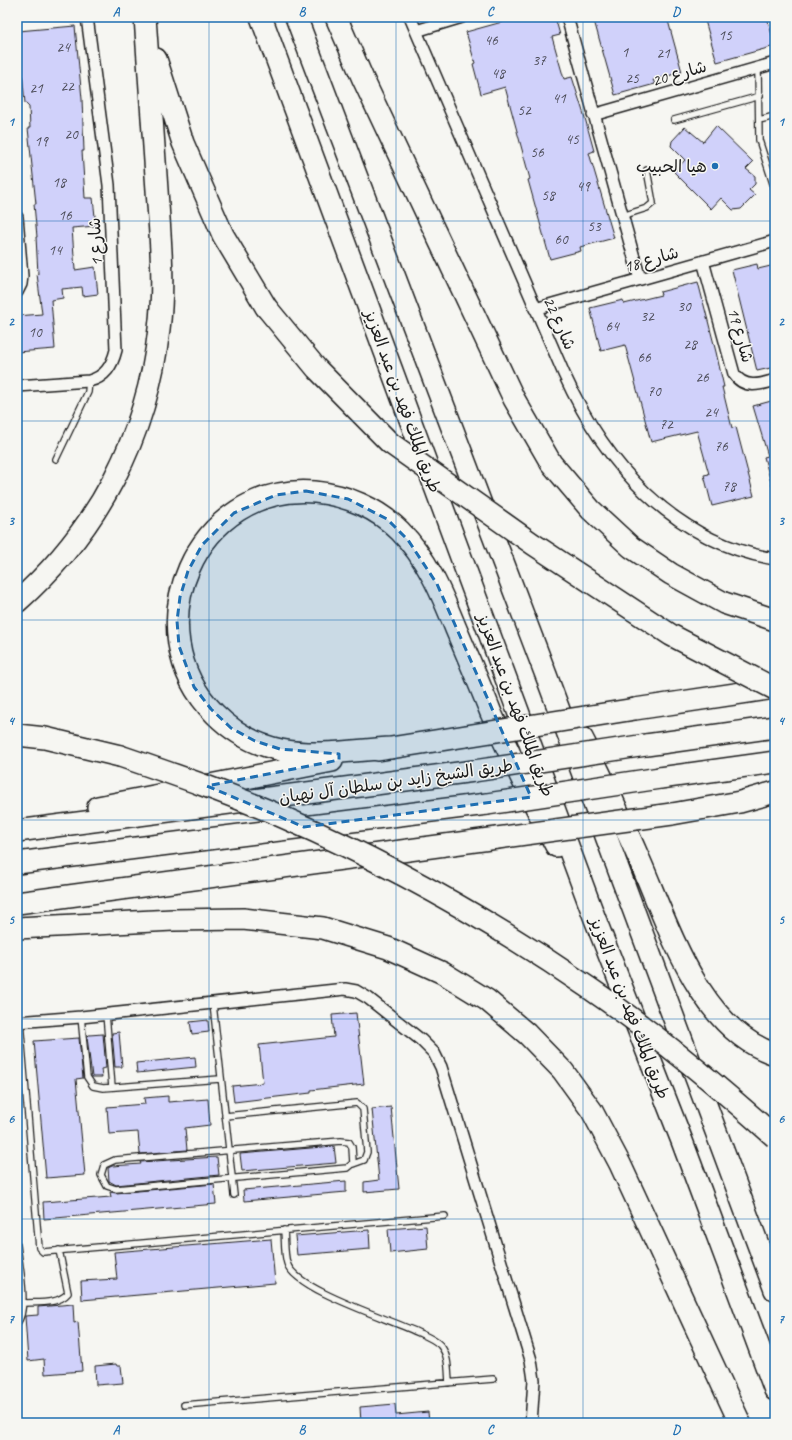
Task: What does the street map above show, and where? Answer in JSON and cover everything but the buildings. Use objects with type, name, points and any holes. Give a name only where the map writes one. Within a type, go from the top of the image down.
[{"type":"highway","points":[[17,602],[60,559],[95,513],[107,494],[126,454],[140,418],[156,354],[160,328],[162,275],[145,17]]},
{"type":"highway","points":[[149,17],[156,60],[183,143],[223,235],[266,307],[318,368],[390,443],[533,544],[671,635],[775,689]]},
{"type":"highway","name":"طريق الملك فهد بن عبد العزيز","points":[[261,17],[595,919],[682,1141],[775,1390]]},
{"type":"highway","name":"طريق الملك فهد بن عبد العزيز","points":[[296,17],[546,675],[775,1290]]},
{"type":"highway","points":[[336,17],[363,79],[514,399],[551,463],[591,510],[631,547],[671,574],[724,603],[775,620]]},
{"type":"highway","points":[[391,748],[306,752],[267,746],[243,735],[220,719],[194,687],[187,674],[179,646],[177,622],[180,597],[188,571],[202,545],[222,522],[234,513],[247,506],[276,495],[306,491],[320,492],[348,499],[368,508],[387,519],[408,540],[437,584],[517,768],[595,919]]},
{"type":"highway","points":[[546,675],[571,718],[611,795],[678,949],[699,989],[727,1024],[764,1051],[775,1054]]},
{"type":"highway","points":[[17,824],[319,764],[391,748],[635,709],[775,689]]},
{"type":"highway","name":"طريق الشيخ زايد بن سلطان آل نهيان","points":[[17,831],[474,771],[775,727]]},
{"type":"highway","points":[[17,735],[44,738],[120,756],[203,785],[285,818],[364,855],[449,900],[518,941],[591,989],[662,1041],[775,1137]]},
{"type":"highway","name":"طريق الشيخ زايد بن سلطان آل نهيان","points":[[17,863],[487,804],[775,762]]},
{"type":"highway","points":[[17,903],[672,814],[740,802],[775,792]]},
{"type":"highway","points":[[740,802],[775,800]]},
{"type":"highway","points":[[17,928],[173,920],[243,919],[322,928],[388,948],[443,973],[487,1000],[527,1034],[563,1071],[592,1111],[620,1164],[740,1423]]},
{"type":"street","name":"شارع 1","points":[[17,386],[89,381],[98,378],[109,368],[114,355],[117,339],[109,185],[87,17]]},
{"type":"street","name":"شارع 22","points":[[410,17],[535,309],[574,397],[587,421],[608,451],[630,478],[660,506],[693,530],[736,550],[775,559]]},
{"type":"street","points":[[416,31],[462,17]]},
{"type":"street","points":[[567,17],[593,115],[640,279]]},
{"type":"street","name":"شارع 20","points":[[593,115],[775,63]]},
{"type":"street","points":[[17,217],[22,276],[21,284],[17,292]]},
{"type":"street","name":"شارع 18","points":[[535,309],[775,241]]},
{"type":"street","name":"شارع 19","points":[[703,261],[734,374],[741,382],[752,385],[775,380]]},
{"type":"street","points":[[19,1022],[351,990],[368,998],[421,1040],[434,1053],[441,1067],[531,1360],[534,1380],[531,1423]]},
{"type":"lane","points":[[758,68],[760,96],[759,140],[775,190]]},
{"type":"lane","points":[[674,120],[760,96]]},
{"type":"lane","points":[[759,120],[775,116]]},
{"type":"lane","points":[[622,216],[648,208],[653,203],[647,170]]},
{"type":"lane","points":[[56,459],[88,392],[89,381]]},
{"type":"lane","points":[[213,1004],[220,1079],[234,1195]]},
{"type":"lane","points":[[106,1014],[112,1087]]},
{"type":"lane","points":[[81,1017],[88,1080],[95,1087],[220,1079]]},
{"type":"lane","points":[[19,1022],[40,1248],[43,1252],[445,1216]]},
{"type":"lane","points":[[225,1116],[357,1103],[363,1109],[367,1152],[364,1160],[344,1169],[232,1179],[116,1189],[107,1186],[101,1175],[104,1164],[115,1160],[346,1141],[351,1143],[353,1164]]},
{"type":"lane","points":[[284,1230],[287,1265],[301,1281],[352,1307],[406,1326],[434,1340],[447,1358],[449,1382]]},
{"type":"lane","points":[[17,1245],[23,1303],[22,1317],[17,1323]]},
{"type":"lane","points":[[23,1303],[55,1301],[63,1299],[68,1293],[59,1250]]},
{"type":"lane","points":[[184,1405],[493,1379]]},
{"type":"highlighted area","points":[[306,491],[348,499],[387,519],[408,540],[437,584],[531,797],[304,827],[207,786],[339,760],[339,754],[280,749],[255,741],[231,728],[211,709],[194,687],[179,646],[177,621],[180,597],[188,571],[202,545],[234,513],[276,495]]},
{"type":"place","name":"هيا الحبيب","points":[[715,166]]}]
